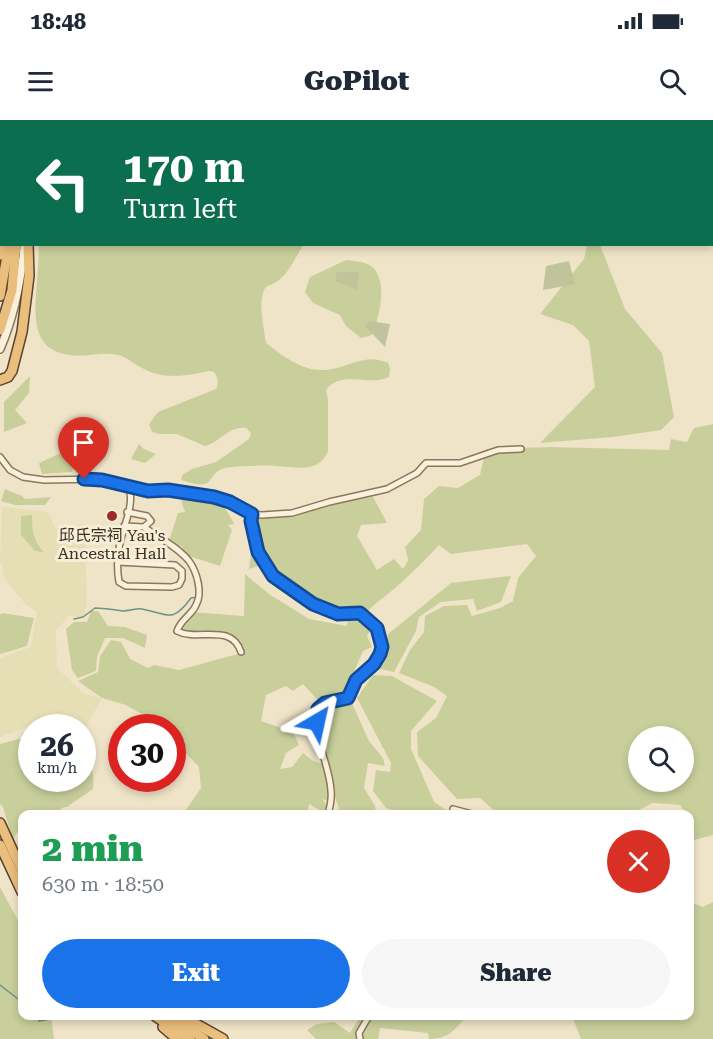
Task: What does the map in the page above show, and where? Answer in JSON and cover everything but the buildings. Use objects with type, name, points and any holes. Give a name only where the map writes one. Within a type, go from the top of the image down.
[{"type":"highway","points":[[0,296],[9,246]]},
{"type":"highway","points":[[0,330],[12,290],[16,246]]},
{"type":"highway","points":[[0,380],[8,377],[13,369],[26,314],[29,276],[26,246]]},
{"type":"highway","points":[[0,823],[18,862]]},
{"type":"highway","points":[[0,845],[18,883]]},
{"type":"highway","points":[[154,1020],[177,1039]]},
{"type":"highway","points":[[161,1020],[190,1039]]},
{"type":"highway","points":[[176,1020],[204,1039]]},
{"type":"highway","points":[[189,1020],[223,1039]]},
{"type":"street","points":[[0,349],[18,297],[26,246]]},
{"type":"street","points":[[0,457],[10,470],[23,477],[44,480],[100,479],[148,491],[168,490],[214,497],[230,502],[252,514],[292,513],[387,489],[417,473],[426,463],[460,463],[498,450],[522,448]]},
{"type":"street","points":[[128,486],[130,498],[118,562],[118,581],[126,586],[175,586],[181,582],[183,574],[177,565]]},
{"type":"street","points":[[124,526],[144,527],[150,524],[150,518],[127,512]]},
{"type":"street","points":[[252,514],[251,521],[258,552],[273,576],[313,604],[338,614],[364,615],[375,624],[381,641],[380,654],[374,664],[358,677],[350,696],[346,699],[325,703],[318,709],[318,732],[331,789],[329,810]]},
{"type":"street","points":[[144,527],[189,561],[195,575],[200,596],[196,607],[182,621],[177,631],[191,635],[213,633],[225,635],[234,639],[241,652]]},
{"type":"street","points":[[118,562],[177,565],[185,558]]},
{"type":"street","points":[[360,1039],[359,1033],[367,1020]]},
{"type":"shaded area","points":[[2,507],[48,512],[55,528],[84,524],[87,601],[84,618],[69,615],[56,631],[57,668],[84,694],[102,698],[93,714],[18,714],[18,730],[0,737],[0,658],[31,647],[37,612],[26,605],[4,577],[0,563]]},
{"type":"green space","points":[[39,246],[302,246],[286,272],[277,282],[264,290],[261,309],[266,343],[291,361],[313,369],[337,368],[362,360],[379,360],[388,363],[389,377],[382,380],[348,379],[332,384],[326,390],[328,451],[319,463],[306,468],[243,466],[225,468],[214,474],[206,483],[193,483],[181,480],[182,475],[192,469],[216,462],[249,439],[251,433],[246,428],[235,429],[205,446],[177,434],[152,432],[149,424],[158,412],[216,389],[218,380],[214,372],[166,376],[150,372],[118,355],[81,356],[56,352],[47,346],[41,337],[37,327]]},
{"type":"green space","points":[[587,246],[600,246],[625,309],[662,353],[674,417],[661,430],[613,437],[540,443],[595,387],[589,341],[573,325],[540,314],[584,259]]},
{"type":"green space","points":[[346,260],[365,263],[373,268],[381,285],[380,306],[372,335],[361,338],[346,326],[340,315],[313,303],[305,292],[310,277]]},
{"type":"green space","points":[[569,261],[575,284],[543,290],[546,266]]},
{"type":"green space","points":[[337,272],[359,272],[357,290],[335,281]]},
{"type":"green space","points":[[370,321],[390,324],[385,347],[365,326]]},
{"type":"green space","points":[[30,376],[29,393],[15,410],[27,423],[4,432],[4,402]]},
{"type":"green space","points":[[713,424],[713,835],[694,840],[694,810],[684,810],[680,805],[653,803],[638,810],[494,810],[480,798],[457,799],[418,756],[417,732],[436,718],[447,696],[434,687],[399,673],[410,650],[424,632],[425,616],[444,606],[467,605],[472,616],[500,608],[513,601],[518,578],[536,556],[527,544],[451,554],[439,545],[365,614],[339,613],[301,593],[272,569],[261,565],[249,569],[252,548],[260,541],[255,518],[288,516],[371,493],[387,523],[361,525],[357,536],[377,570],[394,559],[403,569],[408,560],[405,547],[421,530],[424,499],[439,486],[458,488],[480,475],[486,449],[550,447],[669,450],[671,439],[687,442],[694,428]]},
{"type":"green space","points":[[139,444],[156,454],[145,463],[131,459]]},
{"type":"green space","points":[[80,449],[72,472],[42,474],[39,463],[65,451]]},
{"type":"green space","points":[[5,489],[25,499],[51,497],[45,505],[15,505],[1,501]]},
{"type":"green space","points":[[180,497],[213,501],[224,508],[229,515],[234,524],[228,525],[232,530],[220,566],[183,554],[183,547],[169,541],[178,513],[185,512]]},
{"type":"green space","points":[[32,515],[34,535],[37,544],[44,552],[35,551],[21,535],[21,516]]},
{"type":"green space","points":[[245,574],[269,594],[309,619],[347,626],[348,615],[363,616],[374,625],[367,636],[372,647],[363,651],[346,690],[369,741],[383,758],[385,766],[368,763],[364,788],[376,810],[340,810],[333,792],[319,729],[319,709],[322,705],[303,684],[293,691],[286,686],[266,695],[261,721],[293,732],[299,745],[286,753],[280,769],[292,767],[303,753],[313,761],[324,764],[330,786],[330,802],[322,799],[329,808],[327,810],[320,810],[309,804],[308,810],[186,810],[201,788],[199,767],[186,753],[186,714],[142,714],[126,705],[102,698],[78,681],[98,672],[100,656],[111,640],[121,642],[130,659],[148,668],[154,665],[179,670],[245,652],[235,637],[212,631],[187,634],[178,627],[191,612],[244,616]]},
{"type":"green space","points":[[511,576],[501,602],[477,611],[473,599],[441,602],[419,617],[416,631],[394,672],[380,669],[388,634],[451,583]]},
{"type":"green space","points":[[91,611],[98,611],[108,626],[125,627],[147,635],[145,648],[123,638],[105,638],[97,657],[96,671],[78,678],[72,670],[66,629],[74,622],[87,622]]},
{"type":"green space","points":[[2,613],[34,618],[27,646],[0,654],[0,615]]},
{"type":"green space","points":[[373,675],[392,676],[437,701],[411,731],[411,749],[434,802],[446,810],[392,810],[386,808],[373,791],[376,770],[390,772],[391,763],[357,698]]},
{"type":"green space","points":[[18,739],[18,792],[89,792],[59,810],[18,810],[18,833],[13,841],[3,807],[0,804],[0,744]]},
{"type":"green space","points":[[0,887],[18,921],[18,1020],[52,1020],[54,1039],[0,1039]]},
{"type":"green space","points":[[713,902],[713,1039],[581,1039],[574,1020],[694,1020],[694,904],[703,907]]},
{"type":"green space","points":[[358,1020],[463,1020],[451,1033],[436,1039],[429,1039],[428,1033],[380,1028],[378,1039],[316,1039],[307,1030],[317,1024],[334,1022],[350,1033]]},
{"type":"waterway","points":[[74,619],[83,617],[95,608],[123,611],[142,609],[169,615],[179,611],[191,598],[198,597]]},
{"type":"waterway","points":[[0,985],[18,999]]},
{"type":"waterway","points":[[39,1020],[46,1020]]},
{"type":"place","name":"邱氏宗祠 Yau's Ancestral Hall","points":[[112,516]]},
{"type":"route","points":[[84,479],[102,480],[148,491],[168,490],[214,497],[230,502],[252,514],[251,521],[258,552],[273,576],[313,604],[338,614],[360,613],[375,624],[382,647],[380,654],[374,664],[358,677],[348,698],[321,705],[317,713],[317,722]]}]
